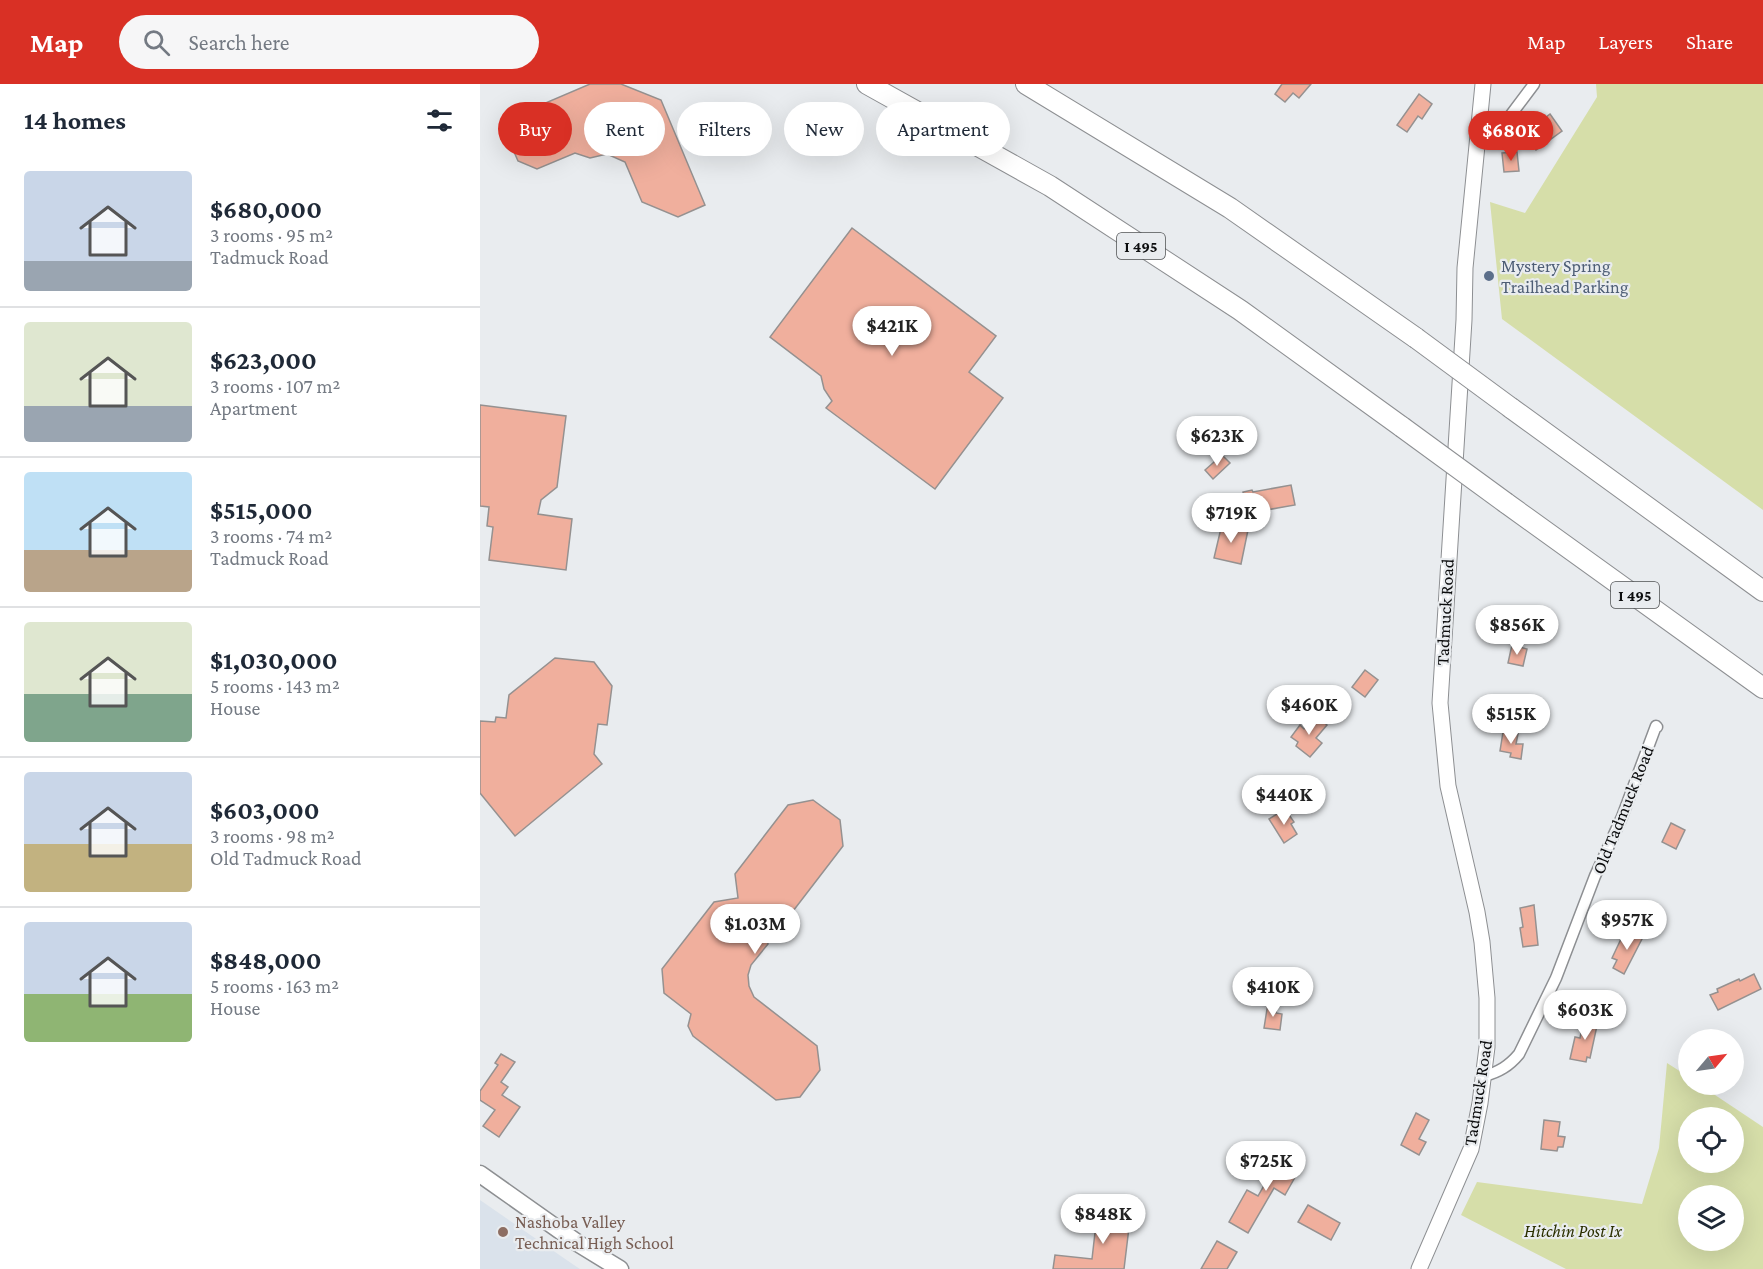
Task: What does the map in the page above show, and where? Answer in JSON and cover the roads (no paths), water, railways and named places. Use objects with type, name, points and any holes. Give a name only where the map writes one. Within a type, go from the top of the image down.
[{"type":"highway","name":"I 495","points":[[867,84],[1050,186],[1240,310],[1763,688]]},
{"type":"highway","points":[[1026,84],[1230,208],[1416,338],[1763,591]]},
{"type":"main road","points":[[480,1174],[579,1244],[620,1269]]},
{"type":"street","name":"Tadmuck Road","points":[[1419,1269],[1471,1149],[1488,1047],[1482,942],[1448,786],[1440,703],[1464,320],[1465,268],[1483,84]]},
{"type":"street","points":[[1479,133],[1501,128],[1534,84]]},
{"type":"street","name":"Old Tadmuck Road","points":[[1484,1076],[1496,1073],[1511,1064],[1519,1054],[1556,978],[1595,876],[1622,817],[1657,727]]},
{"type":"place","name":"Mystery Spring Trailhead Parking","points":[[1489,276]]},
{"type":"place","name":"Nashoba Valley Technical High School","points":[[503,1232]]},
{"type":"park label","name":"Hitchin Post Ix","points":[[1573,1231]]}]
